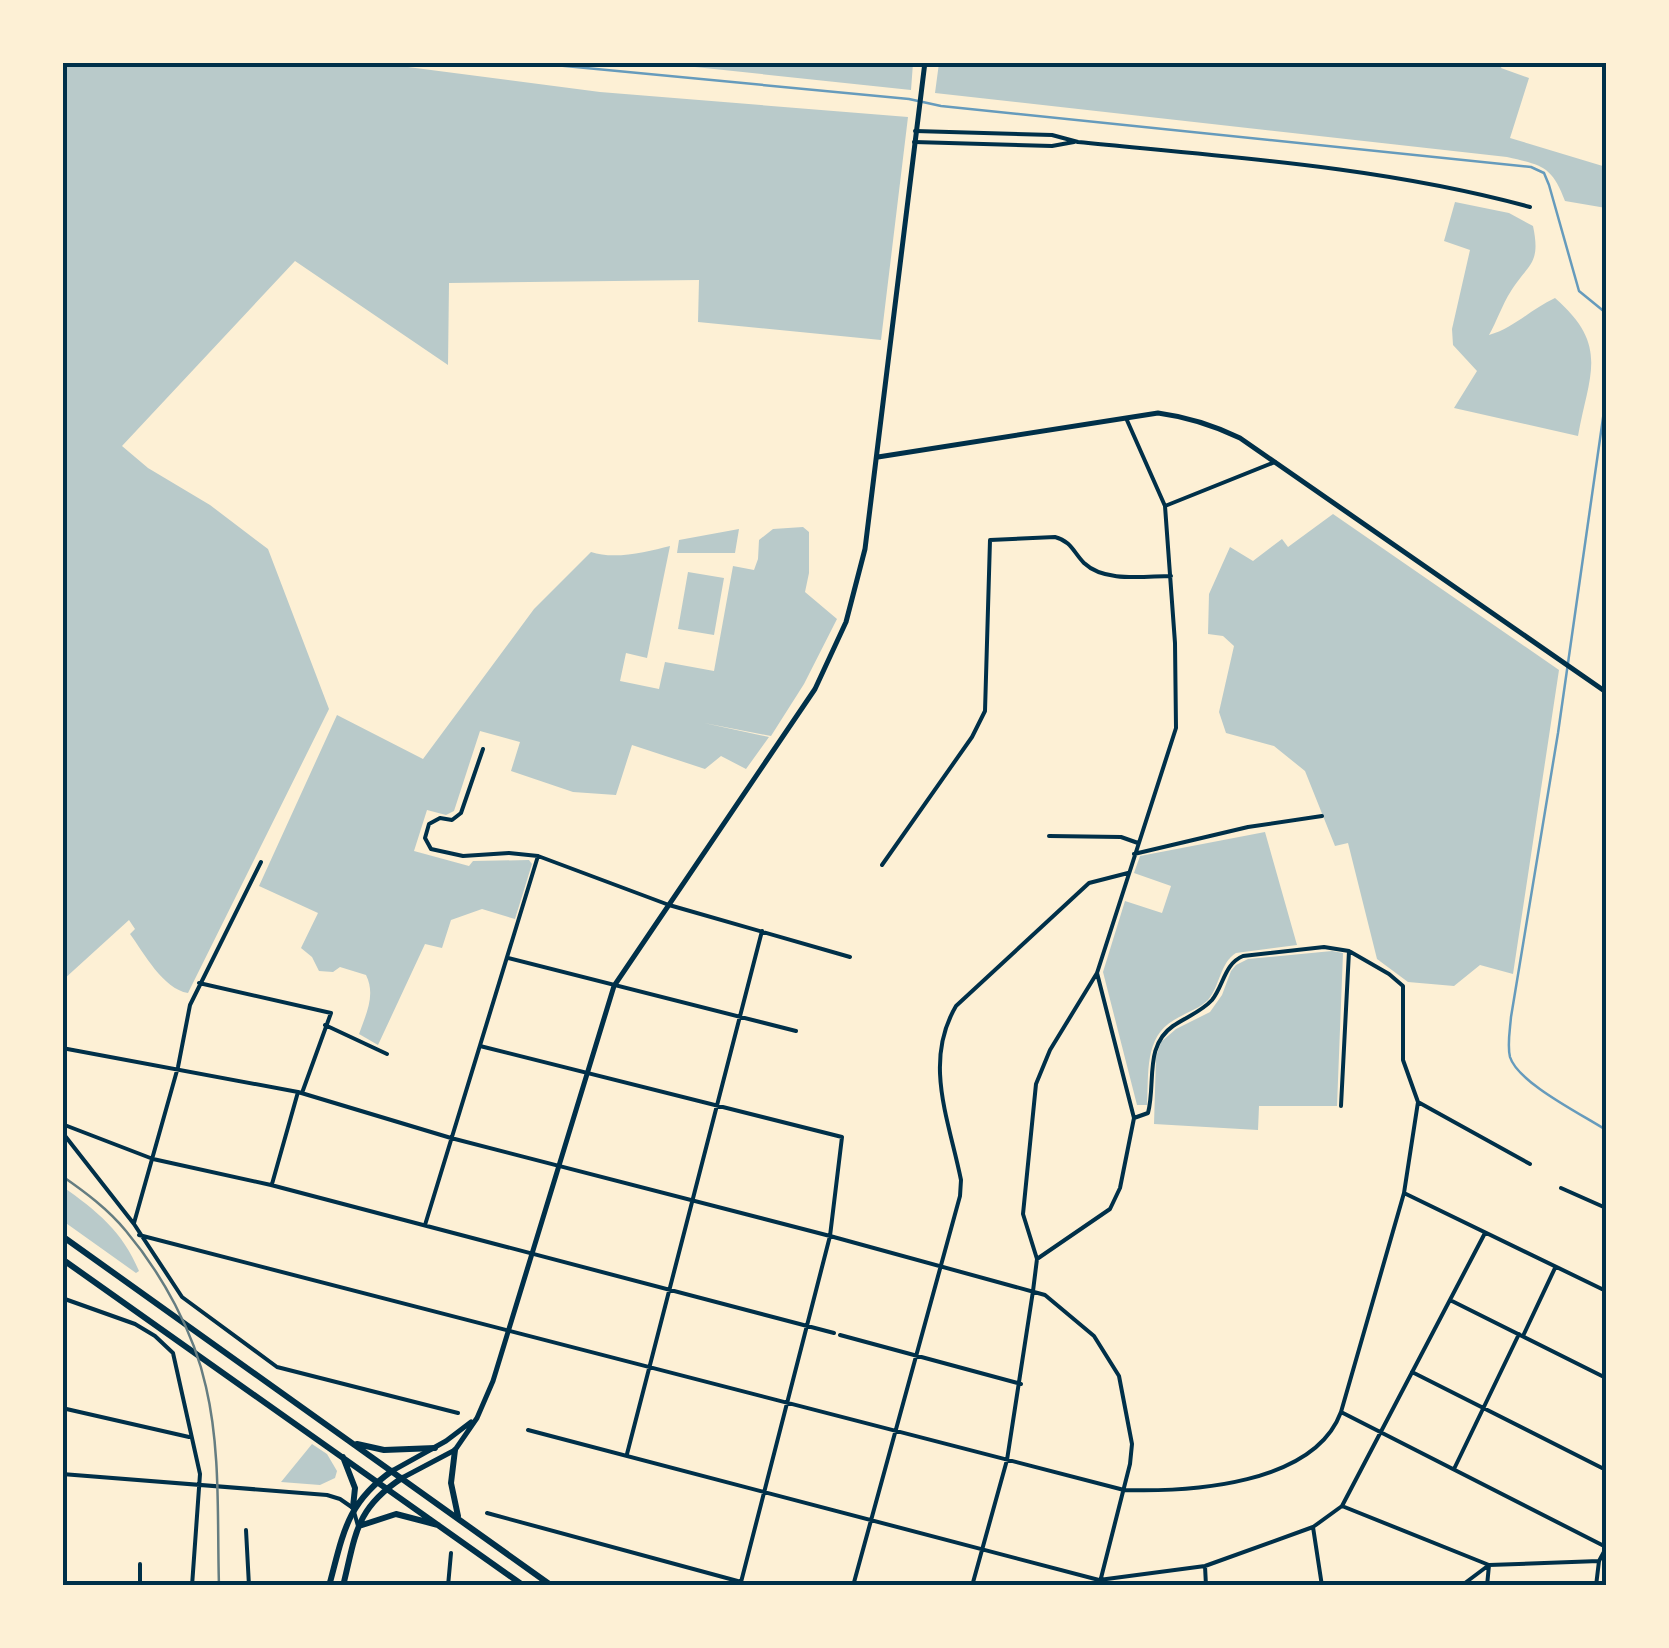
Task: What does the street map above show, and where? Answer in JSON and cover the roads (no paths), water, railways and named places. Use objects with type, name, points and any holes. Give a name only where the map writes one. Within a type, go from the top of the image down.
[{"type":"main road","points":[[62,1236],[552,1586]]},
{"type":"main road","points":[[62,1259],[524,1586]]},
{"type":"main road","points":[[264,1402],[275,1388]]},
{"type":"main road","points":[[352,1444],[384,1450],[435,1448]]},
{"type":"main road","points":[[455,1450],[452,1483],[458,1518]]},
{"type":"main road","points":[[329,1586],[353,1508],[355,1488],[342,1456]]},
{"type":"main road","points":[[353,1508],[392,1471]]},
{"type":"main road","points":[[343,1586],[364,1510],[402,1478]]},
{"type":"main road","points":[[358,1526],[396,1514],[445,1527]]},
{"type":"street","points":[[402,1478],[455,1450],[478,1418],[509,1332],[614,986],[768,761],[830,662],[857,589],[878,458],[925,62]]},
{"type":"street","points":[[915,130],[1052,135],[1078,142],[1401,179],[1530,207]]},
{"type":"street","points":[[914,142],[1052,146],[1078,142]]},
{"type":"street","points":[[878,458],[1126,417],[1188,417],[1240,438],[1606,692]]},
{"type":"street","points":[[972,1586],[1006,1460],[1034,1291],[1037,1259],[1023,1214],[1036,1084],[1050,1050],[1096,973],[1176,728],[1165,506],[1126,417]]},
{"type":"street","points":[[1165,506],[1276,462]]},
{"type":"street","points":[[882,865],[972,737],[985,712],[990,540],[1056,537],[1064,539],[1082,562],[1097,572],[1171,576]]},
{"type":"street","points":[[483,749],[460,813],[452,820],[433,820],[426,844],[448,855],[538,856],[669,904],[850,956]]},
{"type":"street","points":[[1134,854],[1248,826],[1322,816]]},
{"type":"street","points":[[1049,836],[1121,837],[1138,843]]},
{"type":"street","points":[[425,1226],[538,856]]},
{"type":"street","points":[[134,1224],[178,1068],[190,1005],[261,862]]},
{"type":"street","points":[[854,1586],[960,1196],[962,1180],[938,1066],[940,1039],[956,1006],[1088,883],[1128,873]]},
{"type":"street","points":[[626,1456],[762,931]]},
{"type":"street","points":[[139,1235],[1124,1490],[1169,1491],[1256,1476],[1318,1446],[1331,1436],[1341,1412],[1404,1193],[1418,1102],[1403,1060],[1402,986],[1349,951],[1324,947],[1234,960],[1205,1007],[1161,1036],[1154,1054],[1148,1113],[1134,1118]]},
{"type":"street","points":[[1341,1106],[1349,951]]},
{"type":"street","points":[[508,958],[796,1031]]},
{"type":"street","points":[[1037,1259],[1099,1218],[1113,1205],[1120,1188],[1134,1118],[1096,973]]},
{"type":"street","points":[[199,983],[331,1014],[300,1093],[271,1185]]},
{"type":"street","points":[[326,1025],[387,1054]]},
{"type":"street","points":[[480,1046],[842,1137],[830,1236],[741,1584]]},
{"type":"street","points":[[62,1048],[300,1093],[451,1138],[1034,1291],[1079,1320],[1119,1376],[1132,1444],[1099,1583]]},
{"type":"street","points":[[1418,1102],[1530,1164]]},
{"type":"street","points":[[62,1124],[153,1159],[271,1185],[1021,1384]]},
{"type":"street","points":[[62,1132],[134,1224],[182,1297],[277,1366],[458,1413]]},
{"type":"street","points":[[1561,1188],[1606,1208]]},
{"type":"street","points":[[1404,1193],[1606,1291]]},
{"type":"street","points":[[528,1430],[1099,1583],[1206,1566],[1313,1527],[1342,1506],[1485,1233]]},
{"type":"street","points":[[1454,1470],[1556,1266]]},
{"type":"street","points":[[62,1298],[135,1324],[173,1353],[200,1474],[192,1586]]},
{"type":"street","points":[[1450,1300],[1606,1378]]},
{"type":"street","points":[[1412,1372],[1606,1470]]},
{"type":"street","points":[[62,1408],[190,1437]]},
{"type":"street","points":[[1341,1412],[1606,1547],[1599,1561],[1596,1586]]},
{"type":"street","points":[[392,1471],[478,1418]]},
{"type":"street","points":[[62,1474],[327,1495],[340,1498],[353,1508],[358,1526]]},
{"type":"street","points":[[1342,1506],[1488,1566],[1599,1561]]},
{"type":"street","points":[[488,1514],[756,1586]]},
{"type":"street","points":[[1313,1527],[1322,1586]]},
{"type":"street","points":[[246,1530],[249,1586]]},
{"type":"street","points":[[448,1586],[451,1554]]},
{"type":"street","points":[[140,1564],[140,1586]]},
{"type":"street","points":[[1206,1566],[1206,1586]]},
{"type":"street","points":[[1460,1586],[1488,1566]]},
{"type":"street","points":[[1487,1586],[1488,1566]]},
{"type":"street","points":[[1148,1575],[1148,1586]]},
{"type":"waterway","points":[[523,62],[909,99],[941,106],[1531,167],[1544,173],[1549,185],[1579,291],[1606,313]]},
{"type":"waterway","points":[[1606,397],[1509,1042],[1510,1057],[1525,1077],[1606,1130]]},
{"type":"railway","points":[[62,1176],[104,1208],[139,1248],[164,1285],[194,1345],[214,1436],[219,1586]]}]
